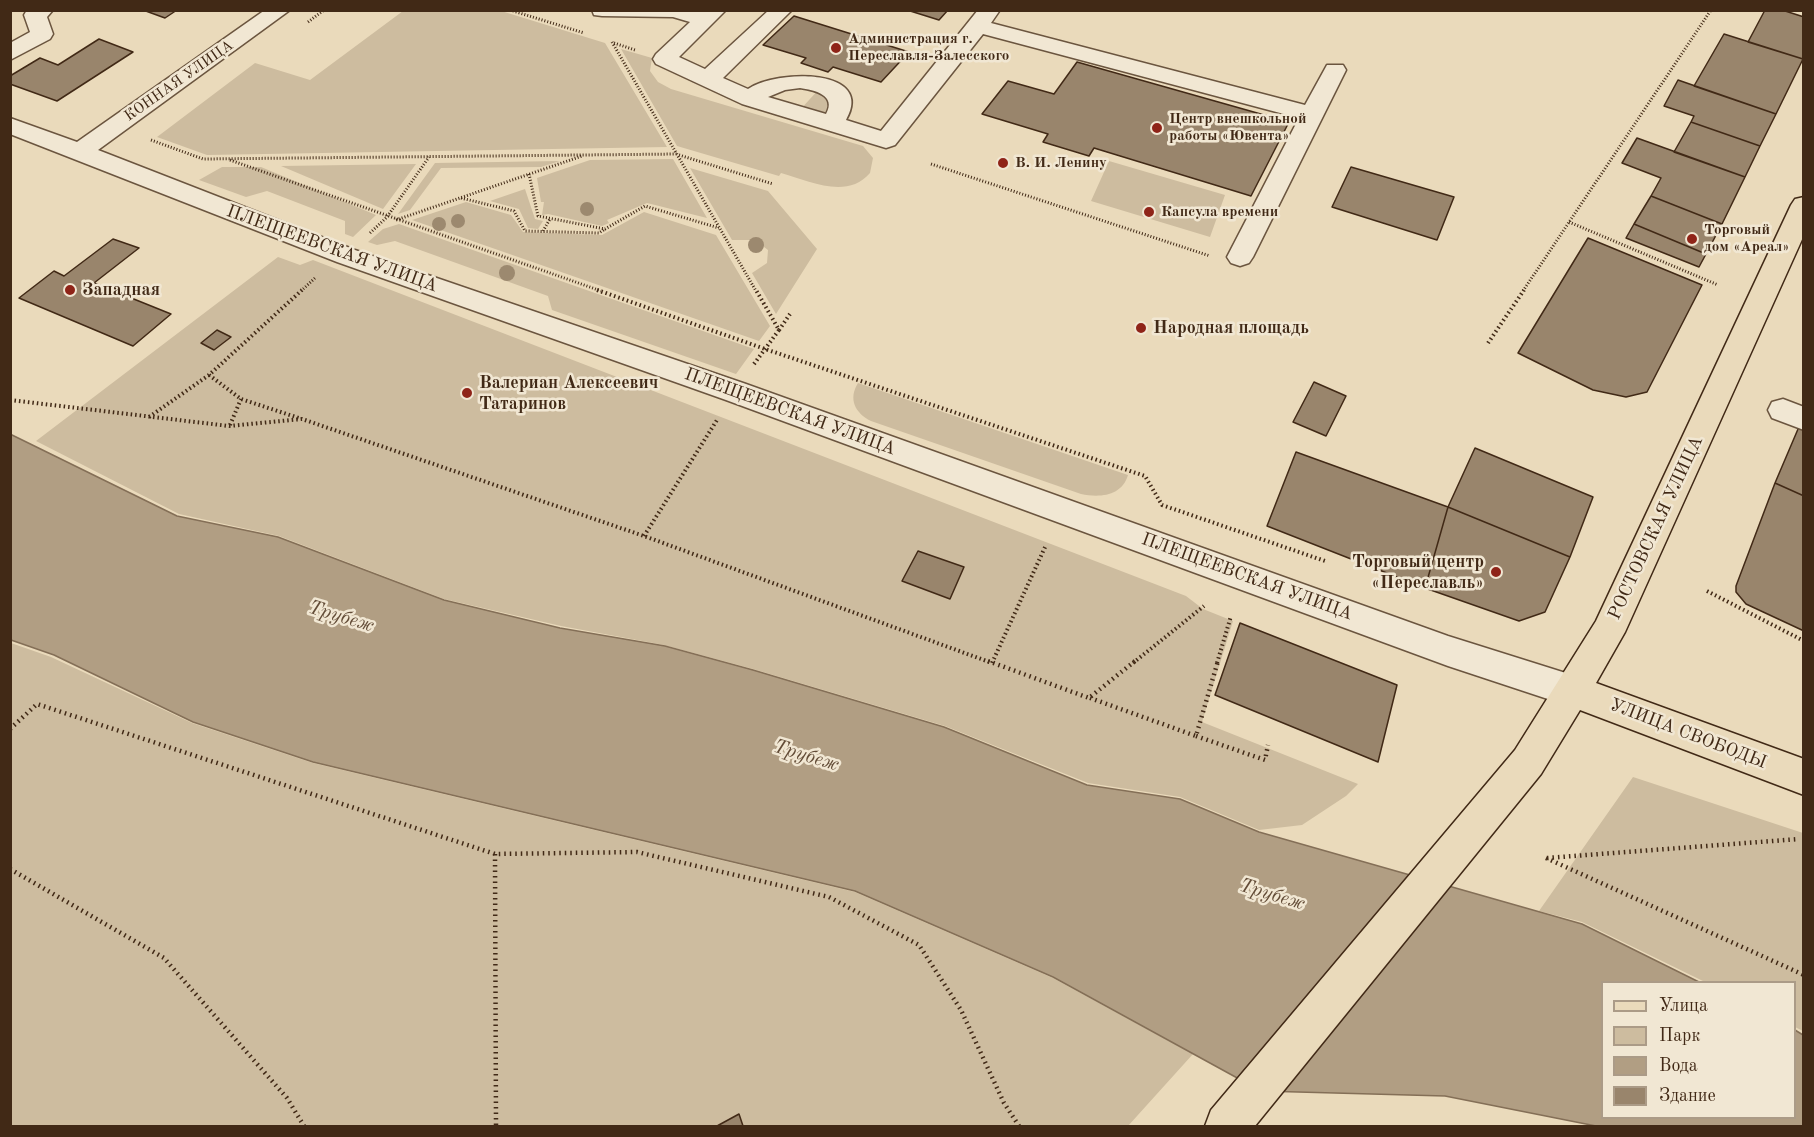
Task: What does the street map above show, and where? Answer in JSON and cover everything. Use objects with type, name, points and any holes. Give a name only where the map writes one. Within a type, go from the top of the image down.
[{"type":"main road","name":"РОСТОВСКАЯ УЛИЦА","points":[[1227,1126],[1528,762],[1608,632],[1803,205]]},
{"type":"main road","name":"УЛИЦА СВОБОДЫ","points":[[1572,691],[1803,777]]},
{"type":"street","points":[[10,53],[42,34],[35,15],[43,10]]},
{"type":"street","name":"КОННАЯ УЛИЦА","points":[[78,153],[280,10]]},
{"type":"street","points":[[602,10],[674,11],[710,15]]},
{"type":"street","points":[[708,79],[782,10]]},
{"type":"street","points":[[710,15],[664,59],[750,99],[888,144],[979,25]]},
{"type":"street","points":[[946,32],[979,25],[1312,114]]},
{"type":"street","points":[[1240,257],[1335,70]]},
{"type":"street","points":[[750,99],[764,88],[778,82],[797,80],[815,82],[832,90],[840,100],[840,112],[832,124]]},
{"type":"street","name":"ПЛЕЩЕЕВСКАЯ УЛИЦА","points":[[17,134],[78,153],[146,192],[346,256],[736,392],[1448,651],[1572,691]]},
{"type":"path","points":[[1488,343],[1711,10]]},
{"type":"path","points":[[612,42],[779,330]]},
{"type":"path","points":[[107,132],[152,140],[203,159],[678,154],[773,184]]},
{"type":"path","points":[[396,220],[585,155]]},
{"type":"path","points":[[346,256],[387,217],[429,157]]},
{"type":"path","points":[[230,160],[765,349],[1145,476],[1162,505],[1325,561]]},
{"type":"path","points":[[931,165],[1212,256]]},
{"type":"path","points":[[529,174],[538,216],[605,229]]},
{"type":"path","points":[[461,197],[514,211],[525,231],[598,233],[645,206],[720,228]]},
{"type":"path","points":[[543,231],[550,219]]},
{"type":"path","points":[[1569,222],[1718,285]]},
{"type":"path","points":[[148,418],[209,375],[320,274]]},
{"type":"path","points":[[644,536],[736,392],[790,314]]},
{"type":"path","points":[[209,375],[242,399],[644,536],[1265,760],[1268,745]]},
{"type":"path","points":[[229,426],[242,399]]},
{"type":"path","points":[[10,400],[229,426],[302,419]]},
{"type":"path","points":[[992,663],[1046,545]]},
{"type":"path","points":[[1707,591],[1803,641]]},
{"type":"path","points":[[1089,698],[1204,606]]},
{"type":"path","points":[[1196,736],[1231,616]]},
{"type":"path","points":[[10,729],[37,704],[495,854],[638,852],[829,897],[919,945],[961,1010],[1004,1103],[1019,1126]]},
{"type":"path","points":[[1799,839],[1546,858],[1803,975]]},
{"type":"path","points":[[495,854],[496,1126]]},
{"type":"path","points":[[10,869],[165,958],[287,1098],[304,1126]]},
{"type":"green space","points":[[498,10],[605,43],[667,147],[207,155],[157,137],[255,63],[310,80],[403,11]]},
{"type":"green space","points":[[621,49],[652,58],[650,71],[658,82],[671,89],[863,146],[873,158],[870,173],[861,181],[850,186],[827,186],[781,173],[779,176],[677,146]]},
{"type":"green space","points":[[820,88],[827,91],[835,117],[799,111]]},
{"type":"green space","points":[[673,159],[707,218],[647,203],[607,220],[609,223],[602,226],[548,214],[542,215],[544,202],[541,202],[537,178],[590,160]]},
{"type":"green space","points":[[560,161],[541,167],[441,168],[410,210],[398,214],[435,163]]},
{"type":"green space","points":[[1109,161],[1225,195],[1210,237],[1091,201]]},
{"type":"green space","points":[[416,164],[383,209],[281,166]]},
{"type":"green space","points":[[222,167],[261,167],[376,215],[353,237],[345,234],[345,221],[267,191],[246,197],[199,180]]},
{"type":"green space","points":[[690,168],[768,191],[817,249],[776,314],[752,273],[767,263],[768,250],[755,240],[732,240]]},
{"type":"green space","points":[[525,189],[535,219],[543,221],[538,229],[528,228],[519,209],[490,201]]},
{"type":"green space","points":[[466,202],[511,215],[523,232],[602,235],[644,212],[716,235],[770,326],[759,341],[412,220]]},
{"type":"green space","points":[[399,224],[754,349],[736,374],[552,310],[548,296],[395,241],[377,245],[368,242],[383,229]]},
{"type":"green space","points":[[278,257],[300,265],[313,260],[1186,596],[1203,609],[1233,621],[1202,722],[1358,784],[1346,796],[1302,825],[1259,830],[1180,797],[1088,783],[945,726],[753,669],[664,645],[561,626],[444,599],[279,536],[179,514],[36,441]]},
{"type":"green space","points":[[858,383],[1128,475],[1121,487],[1109,494],[1096,496],[1081,494],[871,421],[857,410],[855,405],[854,395]]},
{"type":"green space","points":[[11,643],[51,657],[192,723],[313,763],[855,892],[1053,978],[1193,1054],[1128,1126],[743,1126],[738,1114],[717,1126],[11,1126]]},
{"type":"green space","points":[[1633,777],[1803,833],[1803,1031],[1796,1028],[1796,981],[1703,981],[1582,922],[1539,911]]},
{"type":"water","name":"Трубеж","points":[[10,434],[177,516],[278,537],[444,600],[560,628],[665,646],[753,670],[944,727],[1087,785],[1180,799],[1259,832],[1582,924],[1697,981],[1601,981],[1601,1119],[1796,1119],[1796,1031],[1803,1035],[1803,1126],[1596,1126],[1445,1096],[1261,1091],[1053,977],[855,891],[313,762],[193,722],[54,655],[11,640]]},
{"type":"building","points":[[143,10],[177,10],[165,18]]},
{"type":"building","points":[[907,10],[948,10],[939,20]]},
{"type":"building","points":[[1765,10],[1782,10],[1804,17],[1803,59],[1748,42]]},
{"type":"building","name":"Администрация г. Переславля-Залесского","points":[[794,16],[909,52],[881,82],[833,67],[828,72],[801,63],[806,58],[763,45]]},
{"type":"building","points":[[1724,34],[1803,59],[1776,114],[1694,86]]},
{"type":"building","points":[[99,39],[133,52],[57,101],[10,84],[10,76],[40,58],[58,65]]},
{"type":"building","name":"Центр внешкольной работы «Ювента»","points":[[1077,62],[1289,122],[1251,196],[1094,148],[1089,156],[1043,142],[1048,134],[982,114],[1008,81],[1054,94]]},
{"type":"building","points":[[1678,80],[1776,114],[1760,146],[1691,122],[1694,116],[1664,106]]},
{"type":"building","points":[[1691,122],[1760,146],[1745,177],[1674,152]]},
{"type":"building","points":[[1637,138],[1745,177],[1722,224],[1651,196],[1661,178],[1622,163]]},
{"type":"building","points":[[1351,167],[1454,197],[1437,240],[1332,207]]},
{"type":"building","name":"Торговый дом «Ареал»","points":[[1651,196],[1722,224],[1706,254],[1634,224]]},
{"type":"building","name":"Торговый дом «Ареал»","points":[[1634,224],[1706,254],[1699,267],[1626,238]]},
{"type":"building","points":[[1588,238],[1702,285],[1647,392],[1626,397],[1593,390],[1518,353]]},
{"type":"building","name":"Западная","points":[[113,239],[139,248],[94,283],[171,314],[133,346],[19,298],[54,271],[64,276]]},
{"type":"building","points":[[217,330],[231,337],[214,350],[201,343]]},
{"type":"building","points":[[1314,382],[1346,396],[1326,436],[1293,422]]},
{"type":"building","points":[[1804,415],[1804,496],[1775,483]]},
{"type":"building","points":[[1475,448],[1593,497],[1570,557],[1448,507]]},
{"type":"building","points":[[1296,452],[1448,507],[1425,588],[1267,526]]},
{"type":"building","points":[[1775,483],[1804,496],[1804,631],[1746,604],[1736,592],[1736,586]]},
{"type":"building","name":"Торговый центр «Переславль»","points":[[1448,507],[1570,557],[1545,612],[1519,621],[1425,588]]},
{"type":"building","points":[[918,551],[964,567],[950,599],[902,581]]},
{"type":"building","points":[[1240,623],[1397,685],[1378,762],[1215,695]]},
{"type":"building","points":[[739,1114],[743,1126],[717,1126]]},
{"type":"place","name":"Администрация г. Переславля-Залесского","points":[[836,48]]},
{"type":"place","name":"Центр внешкольной работы «Ювента»","points":[[1157,128]]},
{"type":"place","name":"В. И. Ленину","points":[[1003,163]]},
{"type":"place","name":"Капсула времени","points":[[1149,212]]},
{"type":"place","name":"Торговый дом «Ареал»","points":[[1692,239]]},
{"type":"place","name":"Западная","points":[[70,290]]},
{"type":"place","name":"Народная площадь","points":[[1141,328]]},
{"type":"place","name":"Валериан Алексеевич Татаринов","points":[[467,393]]},
{"type":"place","name":"Торговый центр «Переславль»","points":[[1496,572]]}]
